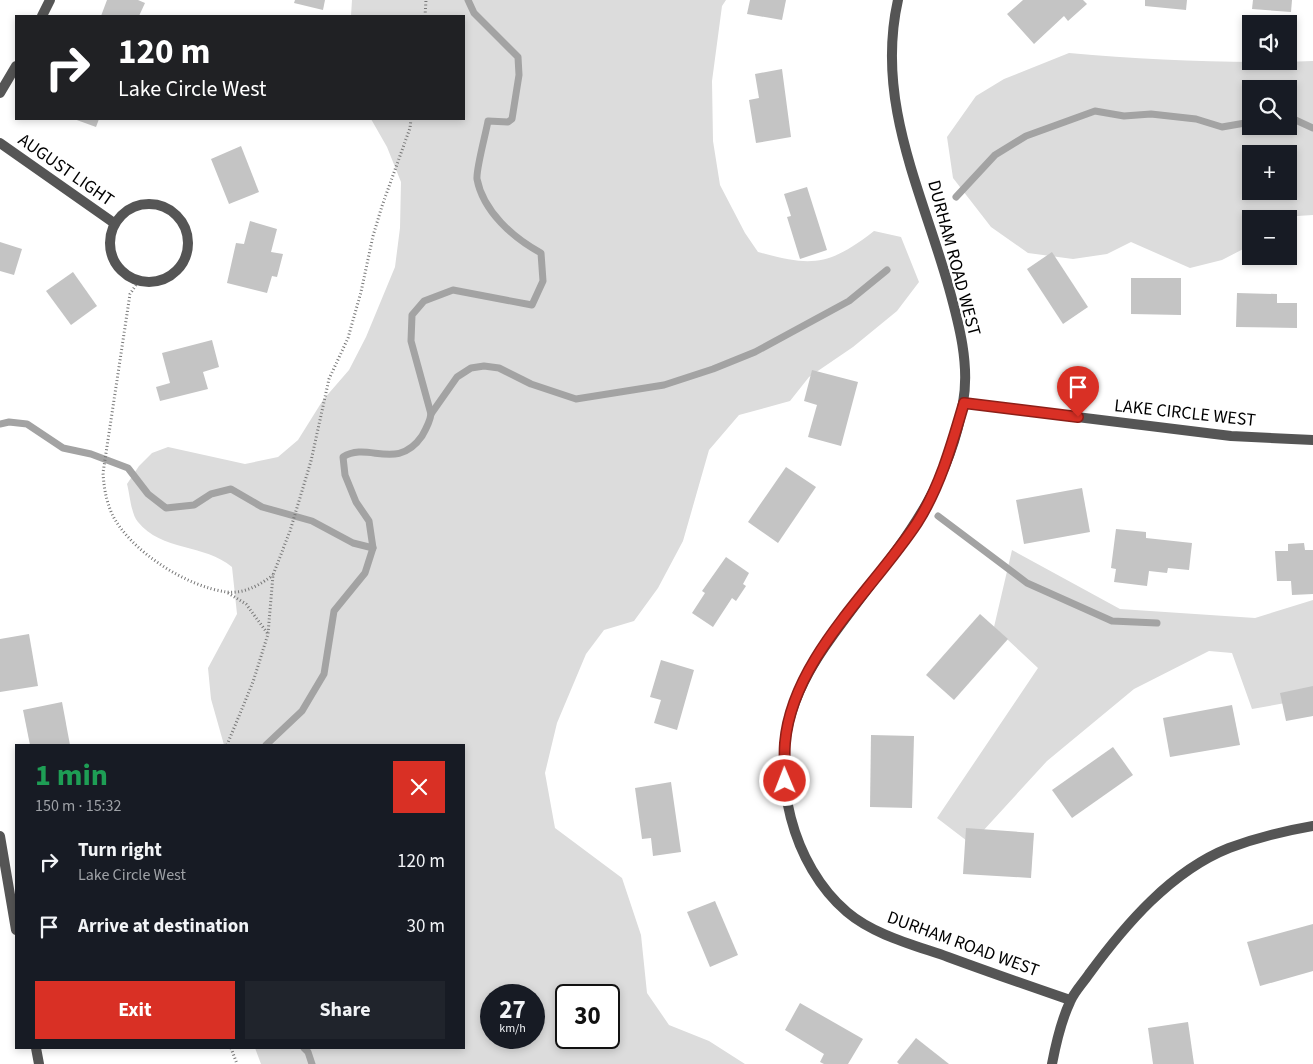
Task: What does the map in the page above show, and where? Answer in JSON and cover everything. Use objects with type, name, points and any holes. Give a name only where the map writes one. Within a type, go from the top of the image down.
[{"type":"street","points":[[42,15],[50,0]]},
{"type":"street","name":"DURHAM ROAD WEST","points":[[898,0],[892,29],[890,68],[894,106],[954,304],[965,369],[964,403],[936,488],[917,523],[808,672],[792,710],[785,742],[785,781],[791,816],[802,852],[824,886],[847,912],[875,930],[1070,1000]]},
{"type":"street","points":[[0,93],[15,68]]},
{"type":"street","name":"AUGUST LIGHT","points":[[0,143],[114,223]]},
{"type":"street","name":"AUGUST LIGHT","points":[[147,203],[161,205],[177,214],[185,226],[189,242],[185,259],[178,270],[167,278],[154,282],[138,282],[122,272],[112,258],[109,240],[114,223],[130,208],[147,203]]},
{"type":"street","name":"LAKE CIRCLE WEST","points":[[964,403],[1231,436],[1313,440]]},
{"type":"street","points":[[1052,1064],[1055,1046],[1070,1000],[1108,948],[1148,904],[1187,870],[1228,849],[1276,833],[1313,826]]},
{"type":"street","points":[[0,836],[15,924]]},
{"type":"street","points":[[36,1049],[39,1064]]},
{"type":"path","points":[[425,15],[426,0]]},
{"type":"path","points":[[227,744],[253,682],[268,634],[273,575],[300,499],[311,462],[329,379],[348,338],[361,292],[373,236],[410,128],[411,120]]},
{"type":"path","points":[[138,282],[130,294],[103,473],[104,493],[113,515],[137,545],[161,566],[198,584],[228,592],[246,604],[268,634]]},
{"type":"path","points":[[228,592],[247,590],[260,585],[273,575]]},
{"type":"path","points":[[231,1049],[238,1064]]},
{"type":"shaded area","points":[[352,0],[726,0],[722,6],[712,81],[713,141],[720,185],[745,233],[758,252],[793,260],[819,260],[832,257],[844,251],[874,231],[901,237],[919,282],[897,311],[853,347],[809,377],[790,401],[739,415],[709,450],[683,541],[658,588],[634,621],[604,630],[586,654],[557,723],[545,773],[555,828],[622,878],[641,935],[647,993],[669,1025],[709,1041],[745,1064],[261,1064],[255,1049],[465,1049],[465,744],[224,744],[211,699],[208,668],[237,614],[232,567],[209,554],[171,543],[148,531],[136,519],[127,484],[139,466],[152,453],[168,447],[245,464],[278,457],[298,440],[323,400],[349,370],[366,337],[395,267],[400,228],[401,182],[387,147],[372,120],[465,120],[465,15],[351,15]]},
{"type":"shaded area","points":[[1069,53],[1130,58],[1242,62],[1242,70],[1297,70],[1297,61],[1313,61],[1313,215],[1297,216],[1297,210],[1242,210],[1242,250],[1222,260],[1190,268],[1131,242],[1107,254],[1073,259],[1028,253],[991,227],[953,178],[947,137],[976,96],[1004,79]]},
{"type":"shaded area","points":[[1012,550],[1120,609],[1255,618],[1313,600],[1313,698],[1252,709],[1232,653],[1209,651],[1134,689],[1047,761],[971,844],[937,818],[1038,668],[994,627]]},
{"type":"building","points":[[107,0],[138,0],[145,3],[139,15],[101,15]]},
{"type":"building","points":[[295,0],[325,0],[323,10],[294,3]]},
{"type":"building","points":[[750,0],[786,0],[782,20],[747,14]]},
{"type":"building","points":[[1023,0],[1083,0],[1087,4],[1068,21],[1064,16],[1034,44],[1007,14]]},
{"type":"building","points":[[1145,0],[1187,0],[1186,10],[1145,6]]},
{"type":"building","points":[[1253,0],[1292,0],[1291,12],[1252,9]]},
{"type":"building","points":[[782,69],[791,137],[756,143],[749,100],[759,98],[755,74]]},
{"type":"building","points":[[77,120],[99,120],[96,127]]},
{"type":"building","points":[[241,146],[259,192],[229,204],[211,159]]},
{"type":"building","points":[[807,187],[827,250],[800,259],[787,217],[791,216],[784,194]]},
{"type":"building","points":[[250,221],[277,229],[271,252],[283,254],[277,277],[272,276],[267,293],[227,283],[236,243],[244,244]]},
{"type":"building","points":[[0,242],[22,249],[14,275],[0,271]]},
{"type":"building","points":[[1052,252],[1088,307],[1063,324],[1027,269]]},
{"type":"building","points":[[73,272],[97,306],[71,325],[46,291]]},
{"type":"building","points":[[1131,278],[1181,278],[1181,315],[1131,314]]},
{"type":"building","points":[[1237,293],[1277,294],[1277,303],[1297,303],[1297,328],[1236,327]]},
{"type":"building","points":[[212,340],[219,367],[203,372],[208,389],[160,401],[156,387],[170,383],[162,353]]},
{"type":"building","points":[[812,370],[858,382],[841,446],[808,437],[817,405],[804,401]]},
{"type":"building","points":[[786,467],[816,487],[778,543],[748,522]]},
{"type":"building","points":[[1082,488],[1090,532],[1024,544],[1016,500]]},
{"type":"building","points":[[1116,529],[1146,532],[1146,538],[1192,543],[1189,570],[1168,568],[1167,573],[1149,571],[1147,586],[1114,582],[1116,569],[1111,568]]},
{"type":"building","points":[[1304,543],[1305,550],[1313,550],[1313,594],[1292,595],[1291,581],[1277,581],[1275,551],[1288,551],[1288,544]]},
{"type":"building","points":[[726,557],[749,573],[743,584],[746,586],[736,601],[732,598],[713,627],[692,613],[705,593],[702,591]]},
{"type":"building","points":[[980,614],[1008,639],[954,700],[926,675]]},
{"type":"building","points":[[29,634],[38,686],[0,692],[0,639]]},
{"type":"building","points":[[661,660],[694,670],[677,730],[654,723],[661,700],[650,697]]},
{"type":"building","points":[[1313,686],[1313,716],[1286,721],[1280,693]]},
{"type":"building","points":[[62,702],[70,744],[30,744],[23,710]]},
{"type":"building","points":[[1232,705],[1240,745],[1170,757],[1163,718]]},
{"type":"building","points":[[871,735],[914,736],[912,808],[870,807]]},
{"type":"building","points":[[1113,747],[1133,775],[1072,818],[1052,790]]},
{"type":"building","points":[[671,782],[681,852],[653,856],[651,838],[642,839],[635,788]]},
{"type":"building","points":[[966,828],[1034,833],[1031,878],[963,874]]},
{"type":"building","points":[[715,901],[738,955],[710,967],[687,912]]},
{"type":"building","points":[[1313,924],[1313,971],[1260,986],[1247,942]]},
{"type":"building","points":[[800,1003],[863,1039],[848,1064],[824,1064],[820,1062],[824,1054],[785,1030]]},
{"type":"building","points":[[1188,1022],[1194,1064],[1153,1064],[1148,1028]]},
{"type":"building","points":[[916,1038],[949,1064],[899,1064],[897,1062]]},
{"type":"waterway","points":[[267,744],[302,711],[324,674],[334,611],[365,573],[373,548],[369,521],[356,502],[345,475],[343,457],[362,452],[382,454],[403,452],[412,447],[422,436],[430,420],[431,414],[411,341],[412,315],[424,301],[453,290],[532,305],[543,281],[541,253],[520,240],[501,222],[493,213],[480,191],[477,174],[488,121],[508,122],[512,119],[519,75],[518,57],[474,13],[468,0]]},
{"type":"waterway","points":[[956,197],[995,155],[1026,136],[1095,111],[1124,116],[1151,114],[1196,119],[1222,127],[1242,124]]},
{"type":"waterway","points":[[1297,121],[1313,128]]},
{"type":"waterway","points":[[431,414],[457,377],[471,368],[484,366],[499,368],[531,384],[576,399],[664,385],[713,369],[755,352],[849,301],[887,270]]},
{"type":"waterway","points":[[0,424],[9,422],[27,424],[63,448],[91,454],[128,468],[148,494],[166,508],[194,505],[211,494],[231,489],[262,507],[312,521],[353,543],[373,548]]},
{"type":"waterway","points":[[938,516],[1027,583],[1112,621],[1157,623]]},
{"type":"waterway","points":[[305,1049],[312,1064]]},
{"type":"route","points":[[785,781],[785,742],[792,710],[808,672],[917,523],[936,488],[952,445],[964,403],[1078,417]]}]
